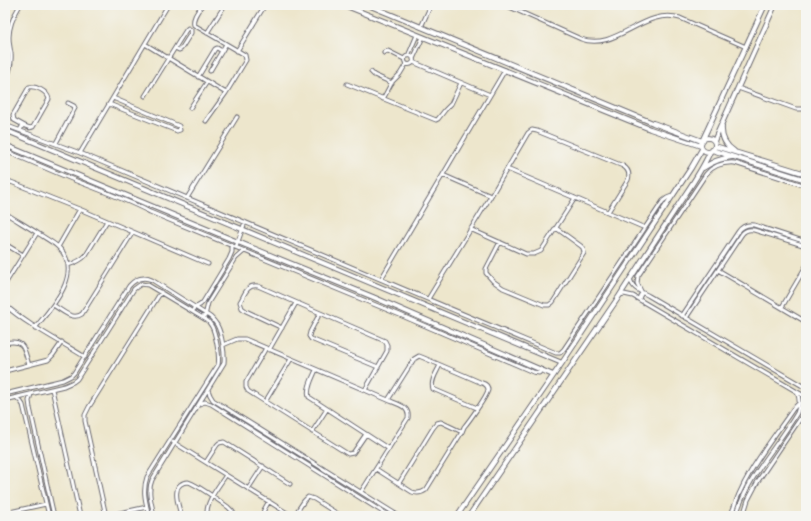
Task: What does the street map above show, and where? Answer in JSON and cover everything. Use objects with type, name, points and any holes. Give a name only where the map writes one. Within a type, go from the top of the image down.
[{"type":"street","points":[[5,83],[11,62],[9,38],[10,30],[14,16],[20,5]]},
{"type":"street","points":[[80,153],[168,5]]},
{"type":"street","points":[[202,5],[194,18],[194,25],[245,55],[246,60],[226,93],[206,121]]},
{"type":"street","points":[[207,33],[225,5]]},
{"type":"street","points":[[237,51],[265,5]]},
{"type":"street","points":[[344,5],[650,129],[701,148],[705,152],[712,149],[738,153]]},
{"type":"street","points":[[368,5],[653,123],[703,140],[709,138],[714,141]]},
{"type":"street","points":[[421,27],[431,5]]},
{"type":"street","points":[[505,5],[581,39],[592,42],[604,41],[658,17],[669,15],[680,18],[746,47]]},
{"type":"street","points":[[457,516],[562,363],[691,168],[765,5]]},
{"type":"street","points":[[469,516],[620,295],[701,170],[712,149],[714,141],[775,5]]},
{"type":"street","points":[[146,96],[169,59],[175,48],[186,30],[188,28],[191,30],[191,33],[181,49],[178,50],[175,48]]},
{"type":"street","points":[[404,59],[408,56],[417,35]]},
{"type":"street","points":[[406,64],[410,65],[413,61],[423,37]]},
{"type":"street","points":[[145,44],[226,93]]},
{"type":"street","points":[[205,66],[211,70],[226,44]]},
{"type":"street","points":[[198,77],[215,49],[217,48],[222,51]]},
{"type":"street","points":[[384,53],[388,52],[404,59],[406,64]]},
{"type":"street","points":[[408,56],[412,57],[413,61],[490,95]]},
{"type":"street","points":[[384,99],[392,83],[406,64]]},
{"type":"street","points":[[381,279],[505,70]]},
{"type":"street","points":[[371,72],[374,75],[392,83]]},
{"type":"street","points":[[190,108],[207,82]]},
{"type":"street","points":[[347,84],[437,120],[451,104],[462,83]]},
{"type":"street","points":[[29,87],[35,87],[47,94],[49,99],[33,127],[28,128],[23,125],[13,118],[29,87]]},
{"type":"street","points":[[738,88],[796,109],[806,109]]},
{"type":"street","points":[[110,104],[177,131],[181,128],[113,98]]},
{"type":"street","points":[[56,143],[75,108],[68,103]]},
{"type":"street","points":[[139,116],[141,110]]},
{"type":"street","points":[[187,198],[237,117]]},
{"type":"street","points":[[650,129],[653,123]]},
{"type":"street","points":[[722,124],[724,139],[729,148],[763,164],[806,180]]},
{"type":"street","points":[[5,125],[56,143],[555,353],[560,353],[564,349],[663,201],[672,196]]},
{"type":"street","points":[[20,130],[23,125]]},
{"type":"street","points":[[5,130],[562,363]]},
{"type":"street","points":[[428,299],[528,133],[531,131],[537,130],[626,168],[629,176],[628,180],[608,212]]},
{"type":"street","points":[[5,145],[380,300],[553,375]]},
{"type":"street","points":[[712,149],[733,157],[806,174]]},
{"type":"street","points":[[5,151],[122,198],[150,212],[400,315],[533,372],[539,373],[542,370]]},
{"type":"street","points":[[701,170],[710,163],[733,157]]},
{"type":"street","points":[[642,293],[637,283],[638,276],[706,174],[712,168],[724,163],[735,163],[806,186]]},
{"type":"street","points":[[691,168],[694,167],[697,170],[695,179]]},
{"type":"street","points":[[507,169],[645,228]]},
{"type":"street","points":[[443,175],[491,196]]},
{"type":"street","points":[[5,181],[80,209],[208,264]]},
{"type":"street","points":[[470,229],[526,254],[534,254],[541,251],[575,198]]},
{"type":"street","points":[[58,247],[80,209]]},
{"type":"street","points":[[5,213],[58,247],[64,255],[68,265],[66,282],[53,305],[35,328]]},
{"type":"street","points":[[68,265],[82,260],[106,220]]},
{"type":"street","points":[[236,247],[245,222]]},
{"type":"street","points":[[682,316],[738,232],[744,226],[754,225],[806,242]]},
{"type":"street","points":[[500,242],[486,269],[486,273],[493,281],[503,288],[544,305],[548,305],[553,302],[584,252],[581,246],[556,228]]},
{"type":"street","points":[[686,318],[743,233],[748,230],[754,230],[806,246]]},
{"type":"street","points":[[53,305],[72,316],[77,317],[82,314],[132,232]]},
{"type":"street","points":[[5,284],[37,233]]},
{"type":"street","points":[[5,244],[23,255]]},
{"type":"street","points":[[202,318],[206,314],[208,303],[236,258],[244,251],[246,245]]},
{"type":"street","points":[[193,312],[195,307],[203,302],[229,259],[232,252],[232,246]]},
{"type":"street","points":[[782,308],[806,266]]},
{"type":"street","points":[[718,270],[806,322]]},
{"type":"street","points":[[5,394],[67,378],[74,373],[132,283],[138,278],[152,280],[212,318],[217,325],[223,345],[224,364],[150,483],[149,494],[154,516]]},
{"type":"street","points":[[630,278],[632,286],[635,289],[806,388]]},
{"type":"street","points":[[5,400],[68,385],[77,379],[134,289],[141,284],[148,285],[161,292],[208,321],[213,329],[219,358],[218,365],[149,473],[145,482],[144,492],[149,516]]},
{"type":"street","points":[[282,328],[242,308],[240,302],[248,288],[252,285],[258,286],[385,341],[387,349],[365,390]]},
{"type":"street","points":[[147,507],[122,514],[106,516],[85,421],[85,415],[161,292]]},
{"type":"street","points":[[638,299],[642,293]]},
{"type":"street","points":[[620,295],[629,294],[806,397]]},
{"type":"street","points":[[296,302],[282,328],[247,380],[245,385],[248,391],[346,454],[350,455],[354,452],[366,434]]},
{"type":"street","points":[[5,305],[35,328],[62,342],[85,357]]},
{"type":"street","points":[[320,313],[309,334],[311,339],[378,367]]},
{"type":"street","points":[[111,315],[116,318]]},
{"type":"street","points":[[223,345],[237,339],[242,339],[365,390],[404,407],[408,411],[409,416],[362,492]]},
{"type":"street","points":[[5,343],[15,341],[21,344],[29,365]]},
{"type":"street","points":[[5,371],[48,360],[62,342]]},
{"type":"street","points":[[552,359],[555,353]]},
{"type":"street","points":[[376,469],[416,493],[424,492],[488,390],[485,384],[421,357],[416,357],[388,400]]},
{"type":"street","points":[[265,402],[291,359]]},
{"type":"street","points":[[440,365],[432,382],[433,389],[477,408]]},
{"type":"street","points":[[764,373],[768,366]]},
{"type":"street","points":[[316,370],[308,391],[310,398],[389,449]]},
{"type":"street","points":[[52,389],[80,516]]},
{"type":"street","points":[[208,389],[213,400],[399,516]]},
{"type":"street","points":[[736,516],[742,498],[752,478],[797,413],[800,403],[797,392]]},
{"type":"street","points":[[16,398],[19,399],[23,405],[49,516],[54,515],[30,408],[29,401],[31,394]]},
{"type":"street","points":[[199,404],[205,402],[211,404],[389,516]]},
{"type":"street","points":[[731,516],[738,496],[748,476],[793,409],[800,403]]},
{"type":"street","points":[[312,432],[327,409]]},
{"type":"street","points":[[743,516],[748,500],[758,481],[806,412]]},
{"type":"street","points":[[797,413],[802,416]]},
{"type":"street","points":[[399,483],[437,423],[442,422],[462,432]]},
{"type":"street","points":[[518,428],[521,432],[526,433]]},
{"type":"street","points":[[170,440],[293,516],[304,500],[308,497],[314,499],[341,516]]},
{"type":"street","points":[[510,440],[515,441],[518,445]]},
{"type":"street","points":[[206,462],[217,445],[224,442],[290,484]]},
{"type":"street","points":[[248,489],[262,466]]},
{"type":"street","points":[[207,516],[207,506],[226,475]]},
{"type":"street","points":[[181,516],[176,492],[179,486],[186,482],[190,483],[231,509],[234,516]]},
{"type":"street","points":[[262,516],[268,501]]},
{"type":"street","points":[[5,513],[46,504]]}]
